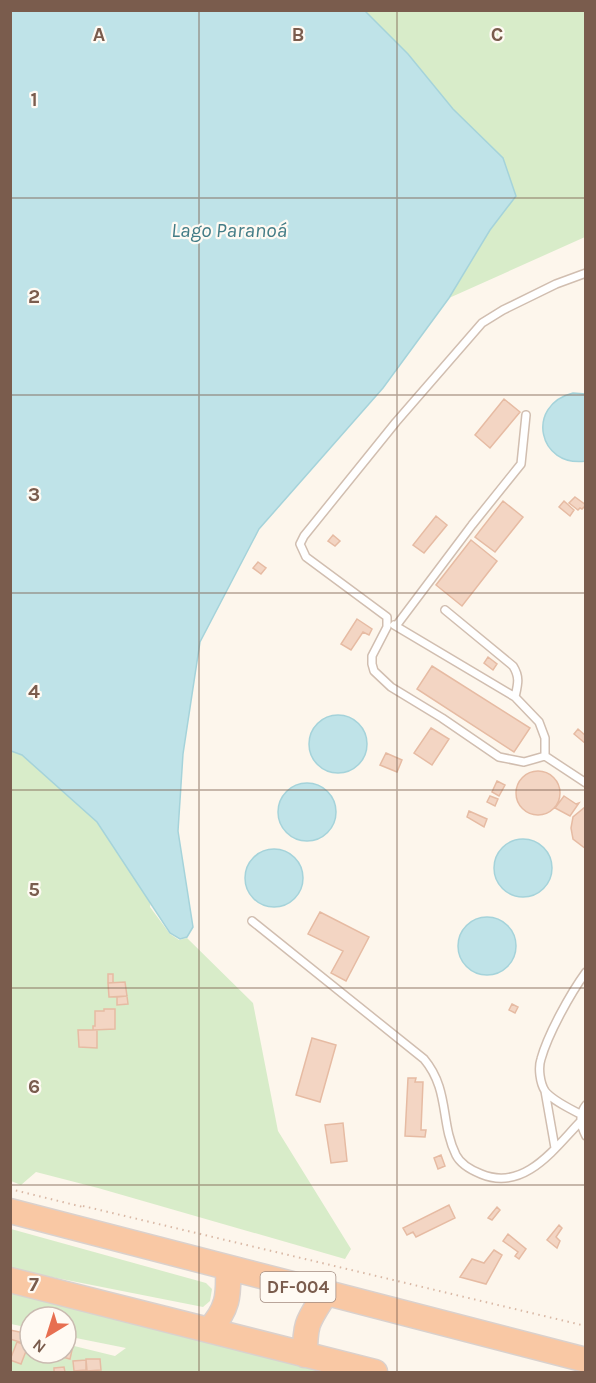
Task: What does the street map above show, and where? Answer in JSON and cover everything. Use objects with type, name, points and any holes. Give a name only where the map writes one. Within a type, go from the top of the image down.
[{"type":"highway","name":"DF-004","points":[[10,1212],[585,1360]]},
{"type":"highway","points":[[209,1330],[227,1304],[228,1269]]},
{"type":"highway","points":[[10,1280],[375,1372]]},
{"type":"highway","points":[[305,1355],[305,1329],[325,1294]]},
{"type":"lane","points":[[545,756],[545,738],[539,722],[515,697],[388,621],[384,614],[306,557],[300,544],[304,536],[403,414],[482,323],[556,284],[585,273]]},
{"type":"lane","points":[[396,626],[521,464],[525,415]]},
{"type":"lane","points":[[445,610],[513,666],[519,681],[515,697]]},
{"type":"lane","points":[[388,621],[372,656],[372,664],[375,671],[391,687],[499,757],[524,762],[545,756],[585,783]]},
{"type":"lane","points":[[252,921],[430,1066],[442,1093],[456,1155],[468,1168],[486,1176],[512,1177],[538,1165],[580,1118],[585,1105]]},
{"type":"lane","points":[[555,1148],[540,1074],[540,1061],[558,1020],[585,972]]},
{"type":"lane","points":[[545,1091],[580,1118],[585,1136]]},
{"type":"path","points":[[83,1206],[585,1326]]},
{"type":"green space","points":[[365,11],[585,11],[585,237],[449,298],[490,230],[516,195],[453,109],[408,54]]},
{"type":"green space","points":[[192,581],[150,907],[170,934],[179,940],[187,938],[253,1003],[278,1131],[351,1249],[345,1259],[36,1172],[21,1185],[11,1181],[11,712]]},
{"type":"green space","points":[[11,1229],[206,1283],[212,1289],[210,1301],[203,1307],[11,1269]]},
{"type":"green space","points":[[10,1289],[76,1305],[18,1305],[18,1325],[11,1324]]},
{"type":"green space","points":[[78,1306],[325,1372],[11,1372],[11,1330],[18,1332],[18,1365],[78,1365],[78,1347],[115,1356],[126,1348],[78,1338]]},
{"type":"water","name":"Lago Paranoá","points":[[11,10],[365,11],[408,54],[453,109],[503,158],[516,196],[490,230],[449,298],[383,388],[259,529],[200,642],[183,754],[178,831],[193,927],[187,937],[180,939],[170,933],[97,822],[22,755],[11,751]]},
{"type":"water","points":[[573,393],[585,394],[586,461],[570,461],[557,455],[548,446],[544,434],[543,422],[548,410],[558,400]]},
{"type":"water","points":[[338,715],[349,717],[362,728],[367,744],[365,755],[354,768],[338,773],[327,771],[314,760],[309,744],[311,733],[322,720]]},
{"type":"water","points":[[307,783],[318,785],[331,796],[336,812],[334,823],[323,836],[307,841],[296,839],[283,828],[278,812],[280,801],[291,788]]},
{"type":"water","points":[[523,839],[534,841],[547,852],[552,868],[550,879],[539,892],[523,897],[512,895],[499,884],[494,868],[496,857],[507,844]]},
{"type":"water","points":[[274,849],[285,851],[298,862],[303,878],[301,889],[290,902],[274,907],[263,905],[250,894],[245,878],[247,867],[258,854]]},
{"type":"water","points":[[487,917],[498,919],[511,930],[516,946],[514,957],[503,970],[487,975],[476,973],[463,962],[458,946],[460,935],[471,922]]},
{"type":"building","points":[[504,399],[520,412],[490,448],[475,435]]},
{"type":"building","points":[[575,497],[586,505],[582,509],[578,510],[569,503]]},
{"type":"building","points":[[503,501],[523,517],[495,552],[475,537]]},
{"type":"building","points":[[564,501],[574,510],[570,516],[559,507]]},
{"type":"building","points":[[436,516],[447,525],[424,553],[413,545]]},
{"type":"building","points":[[333,535],[340,541],[335,546],[328,541]]},
{"type":"building","points":[[471,540],[497,561],[462,606],[436,585]]},
{"type":"building","points":[[258,562],[266,568],[261,574],[253,568]]},
{"type":"building","points":[[357,619],[372,629],[369,635],[363,632],[351,650],[341,644]]},
{"type":"building","points":[[488,657],[497,664],[493,670],[484,663]]},
{"type":"building","points":[[432,666],[530,728],[514,752],[417,689]]},
{"type":"building","points":[[431,728],[449,739],[432,765],[414,753]]},
{"type":"building","points":[[578,729],[586,736],[586,744],[574,734]]},
{"type":"building","points":[[386,753],[402,760],[397,772],[380,765]]},
{"type":"building","points":[[538,771],[554,777],[560,793],[554,809],[538,815],[522,809],[516,793],[522,777]]},
{"type":"building","points":[[497,781],[505,785],[499,796],[492,792]]},
{"type":"building","points":[[490,796],[498,799],[495,806],[487,802]]},
{"type":"building","points":[[564,796],[576,804],[579,803],[570,816],[555,808]]},
{"type":"building","points":[[585,807],[586,849],[573,839],[571,828],[573,817]]},
{"type":"building","points":[[469,811],[487,819],[484,827],[467,817]]},
{"type":"building","points":[[320,912],[369,937],[346,981],[331,973],[343,951],[308,934]]},
{"type":"building","points":[[108,974],[113,974],[113,983],[108,983]]},
{"type":"building","points":[[125,982],[127,996],[109,997],[108,983]]},
{"type":"building","points":[[127,996],[128,1004],[117,1005],[117,997]]},
{"type":"building","points":[[512,1004],[518,1007],[515,1013],[509,1010]]},
{"type":"building","points":[[104,1009],[115,1009],[115,1029],[93,1030],[95,1011],[104,1011]]},
{"type":"building","points":[[78,1030],[97,1030],[97,1048],[79,1047]]},
{"type":"building","points":[[312,1038],[336,1045],[320,1102],[296,1095]]},
{"type":"building","points":[[408,1078],[416,1078],[415,1082],[423,1082],[421,1130],[426,1130],[425,1137],[405,1136]]},
{"type":"building","points":[[343,1123],[347,1161],[331,1163],[325,1125]]},
{"type":"building","points":[[441,1155],[445,1166],[438,1169],[434,1158]]},
{"type":"building","points":[[449,1205],[455,1218],[416,1237],[413,1232],[407,1235],[403,1228]]},
{"type":"building","points":[[497,1207],[500,1210],[492,1220],[488,1218]]},
{"type":"building","points":[[559,1225],[562,1228],[556,1237],[560,1241],[557,1248],[547,1240]]},
{"type":"building","points":[[508,1234],[526,1249],[519,1259],[515,1256],[518,1252],[503,1241]]},
{"type":"building","points":[[494,1250],[502,1255],[486,1284],[460,1277],[472,1259],[484,1263]]},
{"type":"building","points":[[10,1330],[18,1332],[18,1342],[10,1339]]},
{"type":"building","points":[[17,1342],[18,1342],[18,1363],[10,1360]]},
{"type":"building","points":[[86,1359],[100,1359],[101,1370],[87,1371]]},
{"type":"building","points":[[86,1360],[86,1370],[74,1371],[73,1365],[78,1365],[78,1361]]},
{"type":"building","points":[[64,1367],[65,1372],[54,1372],[54,1368]]}]
